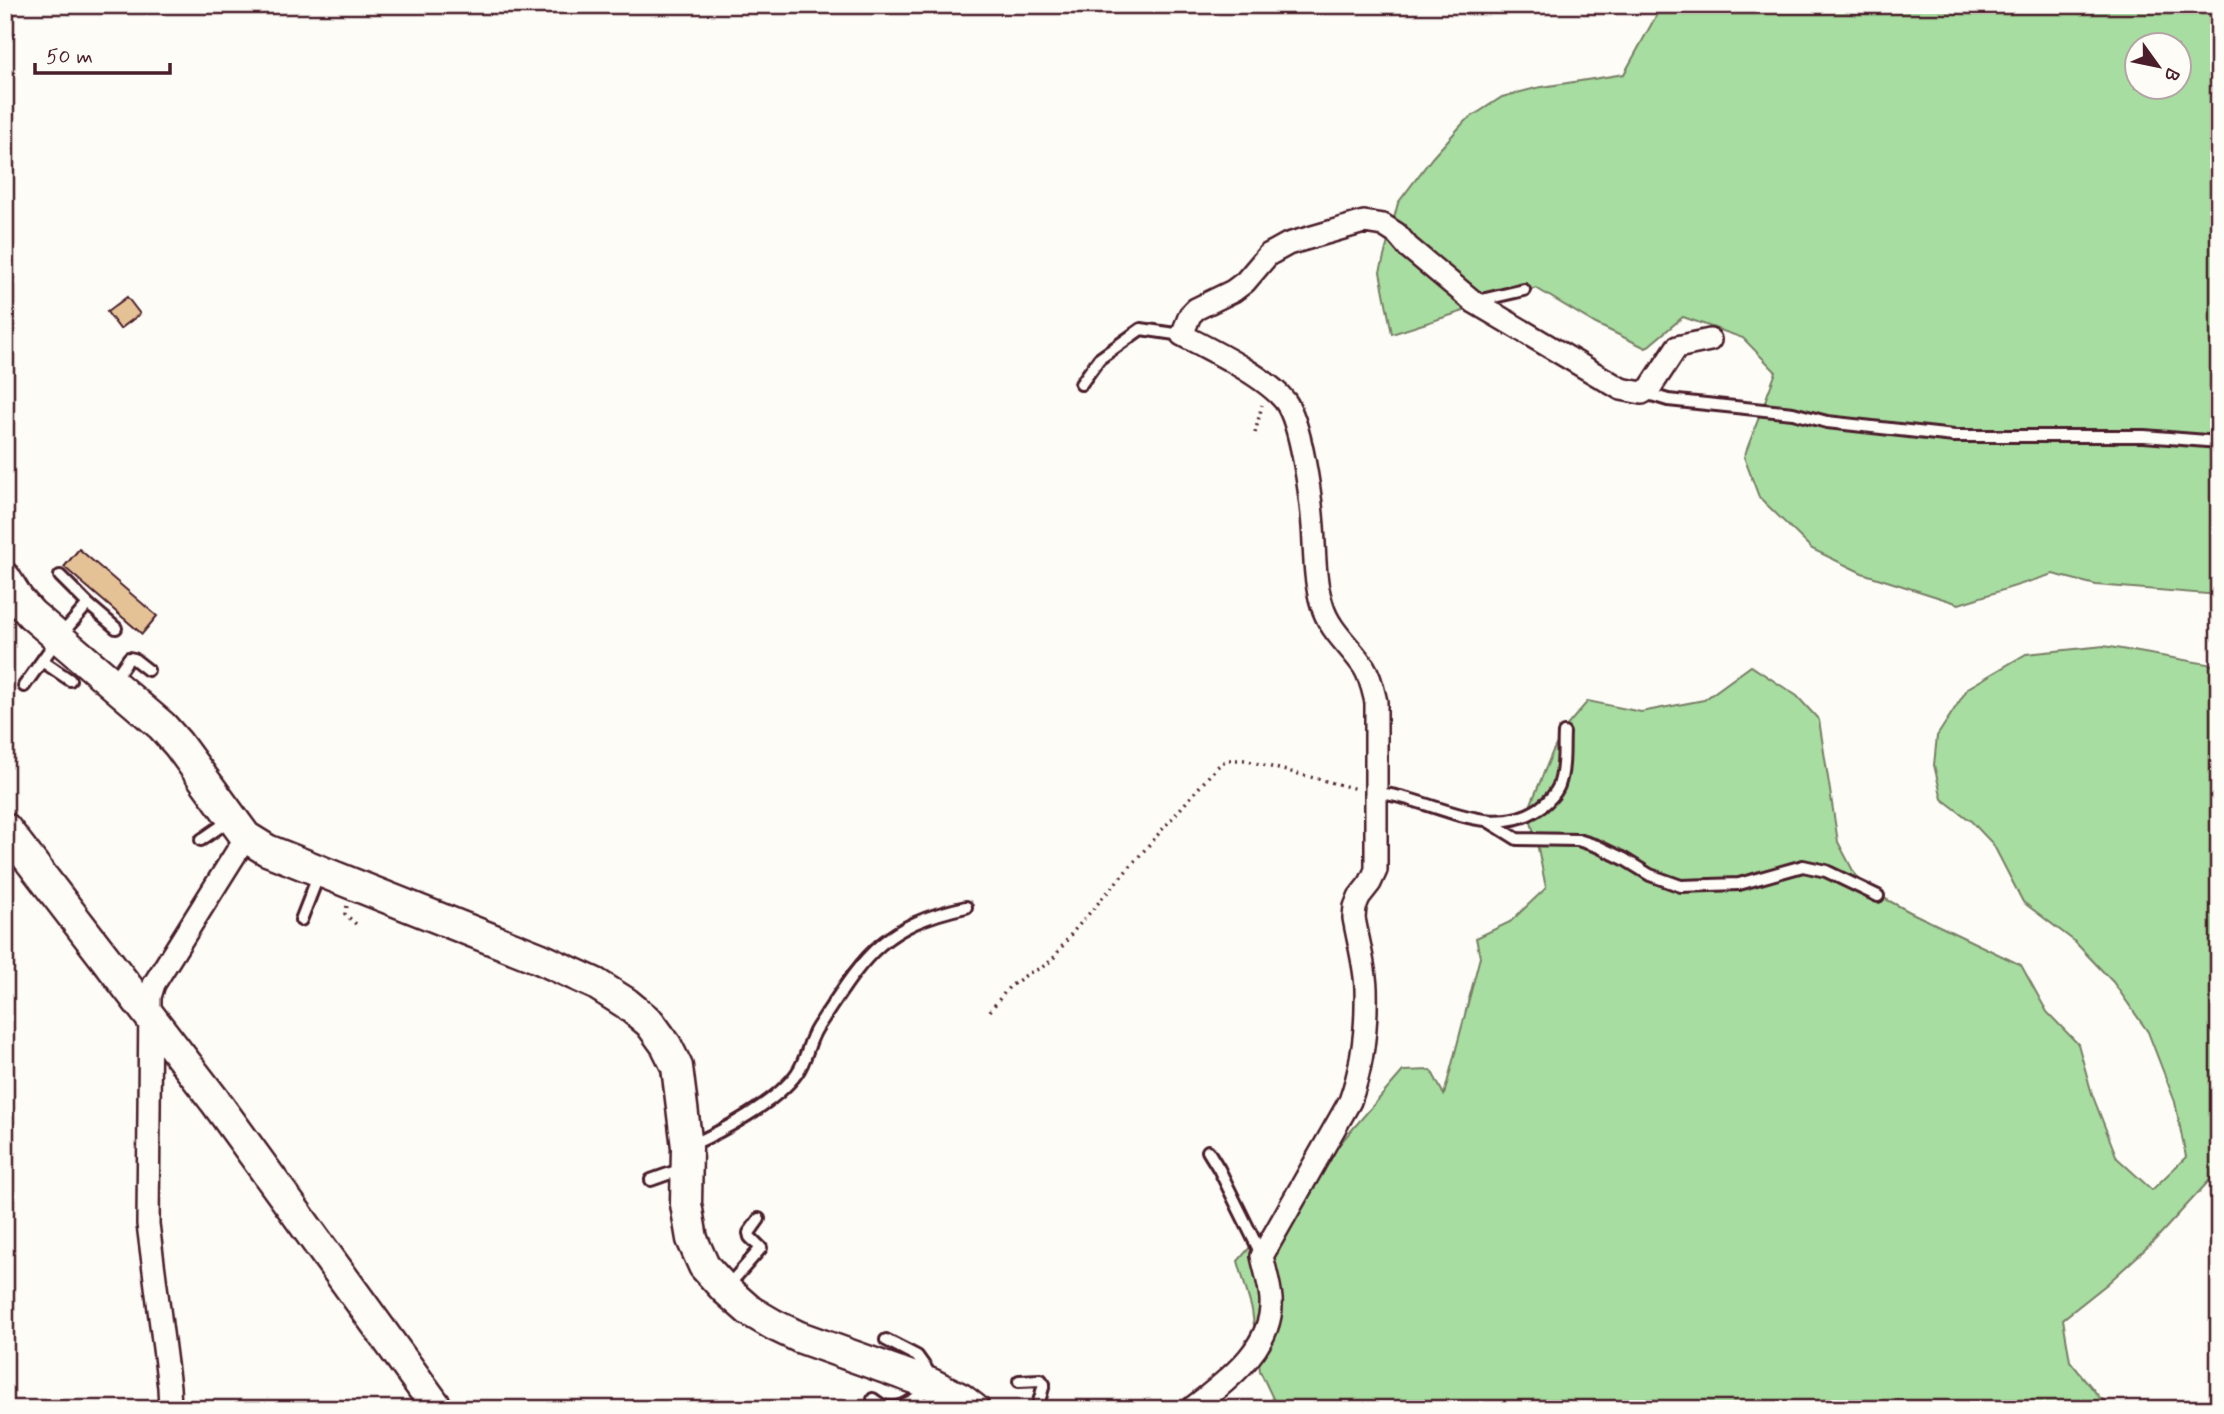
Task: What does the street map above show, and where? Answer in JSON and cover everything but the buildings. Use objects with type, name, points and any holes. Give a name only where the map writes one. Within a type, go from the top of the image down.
[{"type":"street","points":[[1191,1409],[1222,1384],[1253,1353],[1268,1329],[1271,1300],[1262,1256],[1350,1101],[1358,1078],[1362,1057],[1366,986],[1354,918],[1355,907],[1376,870],[1376,702],[1364,668],[1329,623],[1322,608],[1318,590],[1311,492],[1293,415],[1286,402],[1272,389],[1224,356],[1182,335],[1190,315],[1196,309],[1239,286],[1268,255],[1287,244],[1364,222],[1383,225],[1397,234],[1408,247],[1474,302],[1621,388],[1642,393],[1650,388],[1677,347],[1710,340]]},
{"type":"street","points":[[5,578],[31,614],[142,707],[178,744],[239,828],[267,850],[597,984],[650,1023],[666,1045],[677,1067],[686,1158],[686,1204],[692,1240],[704,1266],[750,1311],[799,1338],[927,1383],[961,1399],[974,1409]]},
{"type":"street","points":[[5,828],[215,1101],[438,1409]]},
{"type":"street","points":[[170,1409],[148,1224],[150,997],[154,984],[239,828]]},
{"type":"lane","points":[[1474,302],[1524,290]]},
{"type":"lane","points":[[1081,384],[1099,359],[1141,329],[1182,335]]},
{"type":"lane","points":[[1642,393],[1668,400],[1793,413],[1819,421],[1954,436],[2144,436],[2219,443]]},
{"type":"lane","points":[[60,576],[116,628]]},
{"type":"lane","points":[[24,686],[59,637],[88,604]]},
{"type":"lane","points":[[112,682],[129,658],[148,670]]},
{"type":"lane","points":[[42,661],[70,680]]},
{"type":"lane","points":[[1374,793],[1392,794],[1464,817],[1488,821],[1510,819],[1533,812],[1548,802],[1560,783],[1564,733]]},
{"type":"lane","points":[[1488,821],[1517,839],[1578,840],[1597,846],[1650,875],[1681,886],[1740,884],[1802,866],[1826,871],[1878,896]]},
{"type":"lane","points":[[201,840],[239,828]]},
{"type":"lane","points":[[301,920],[320,872]]},
{"type":"lane","points":[[651,1180],[747,1115],[781,1090],[797,1074],[817,1028],[859,964],[881,943],[896,932],[932,915],[966,907]]},
{"type":"lane","points":[[1208,1151],[1262,1256]]},
{"type":"lane","points":[[725,1289],[761,1248],[749,1233],[759,1219]]},
{"type":"lane","points":[[873,1399],[887,1407],[893,1407],[918,1398],[927,1383],[927,1370],[917,1356],[886,1340]]},
{"type":"lane","points":[[1018,1381],[1041,1380],[1044,1384],[1037,1409]]},
{"type":"path","points":[[1255,433],[1263,403],[1272,389]]},
{"type":"path","points":[[990,1011],[1010,987],[1029,972],[1052,960],[1072,933],[1216,768],[1226,760],[1255,762],[1374,793]]},
{"type":"green space","points":[[1662,5],[2219,5],[2219,595],[2096,585],[2053,574],[1959,604],[1862,573],[1812,549],[1759,497],[1744,457],[1776,372],[1743,338],[1683,317],[1646,348],[1596,324],[1536,288],[1392,334],[1380,272],[1398,203],[1432,158],[1465,121],[1502,97],[1536,88],[1624,74]]},
{"type":"green space","points":[[2104,646],[2219,666],[2219,1170],[2153,1242],[2063,1319],[2070,1361],[2100,1398],[2118,1409],[1278,1409],[1260,1371],[1252,1310],[1238,1261],[1403,1071],[1431,1070],[1444,1095],[1480,957],[1476,938],[1510,922],[1546,888],[1528,811],[1564,729],[1588,701],[1641,712],[1704,700],[1751,666],[1797,696],[1819,720],[1838,842],[1861,886],[2021,965],[2047,1012],[2078,1044],[2092,1094],[2117,1158],[2152,1190],[2186,1157],[2175,1102],[2148,1032],[2113,982],[2073,940],[2023,902],[1993,844],[1971,821],[1942,799],[1934,765],[1937,736],[1968,688],[2026,654]]}]
